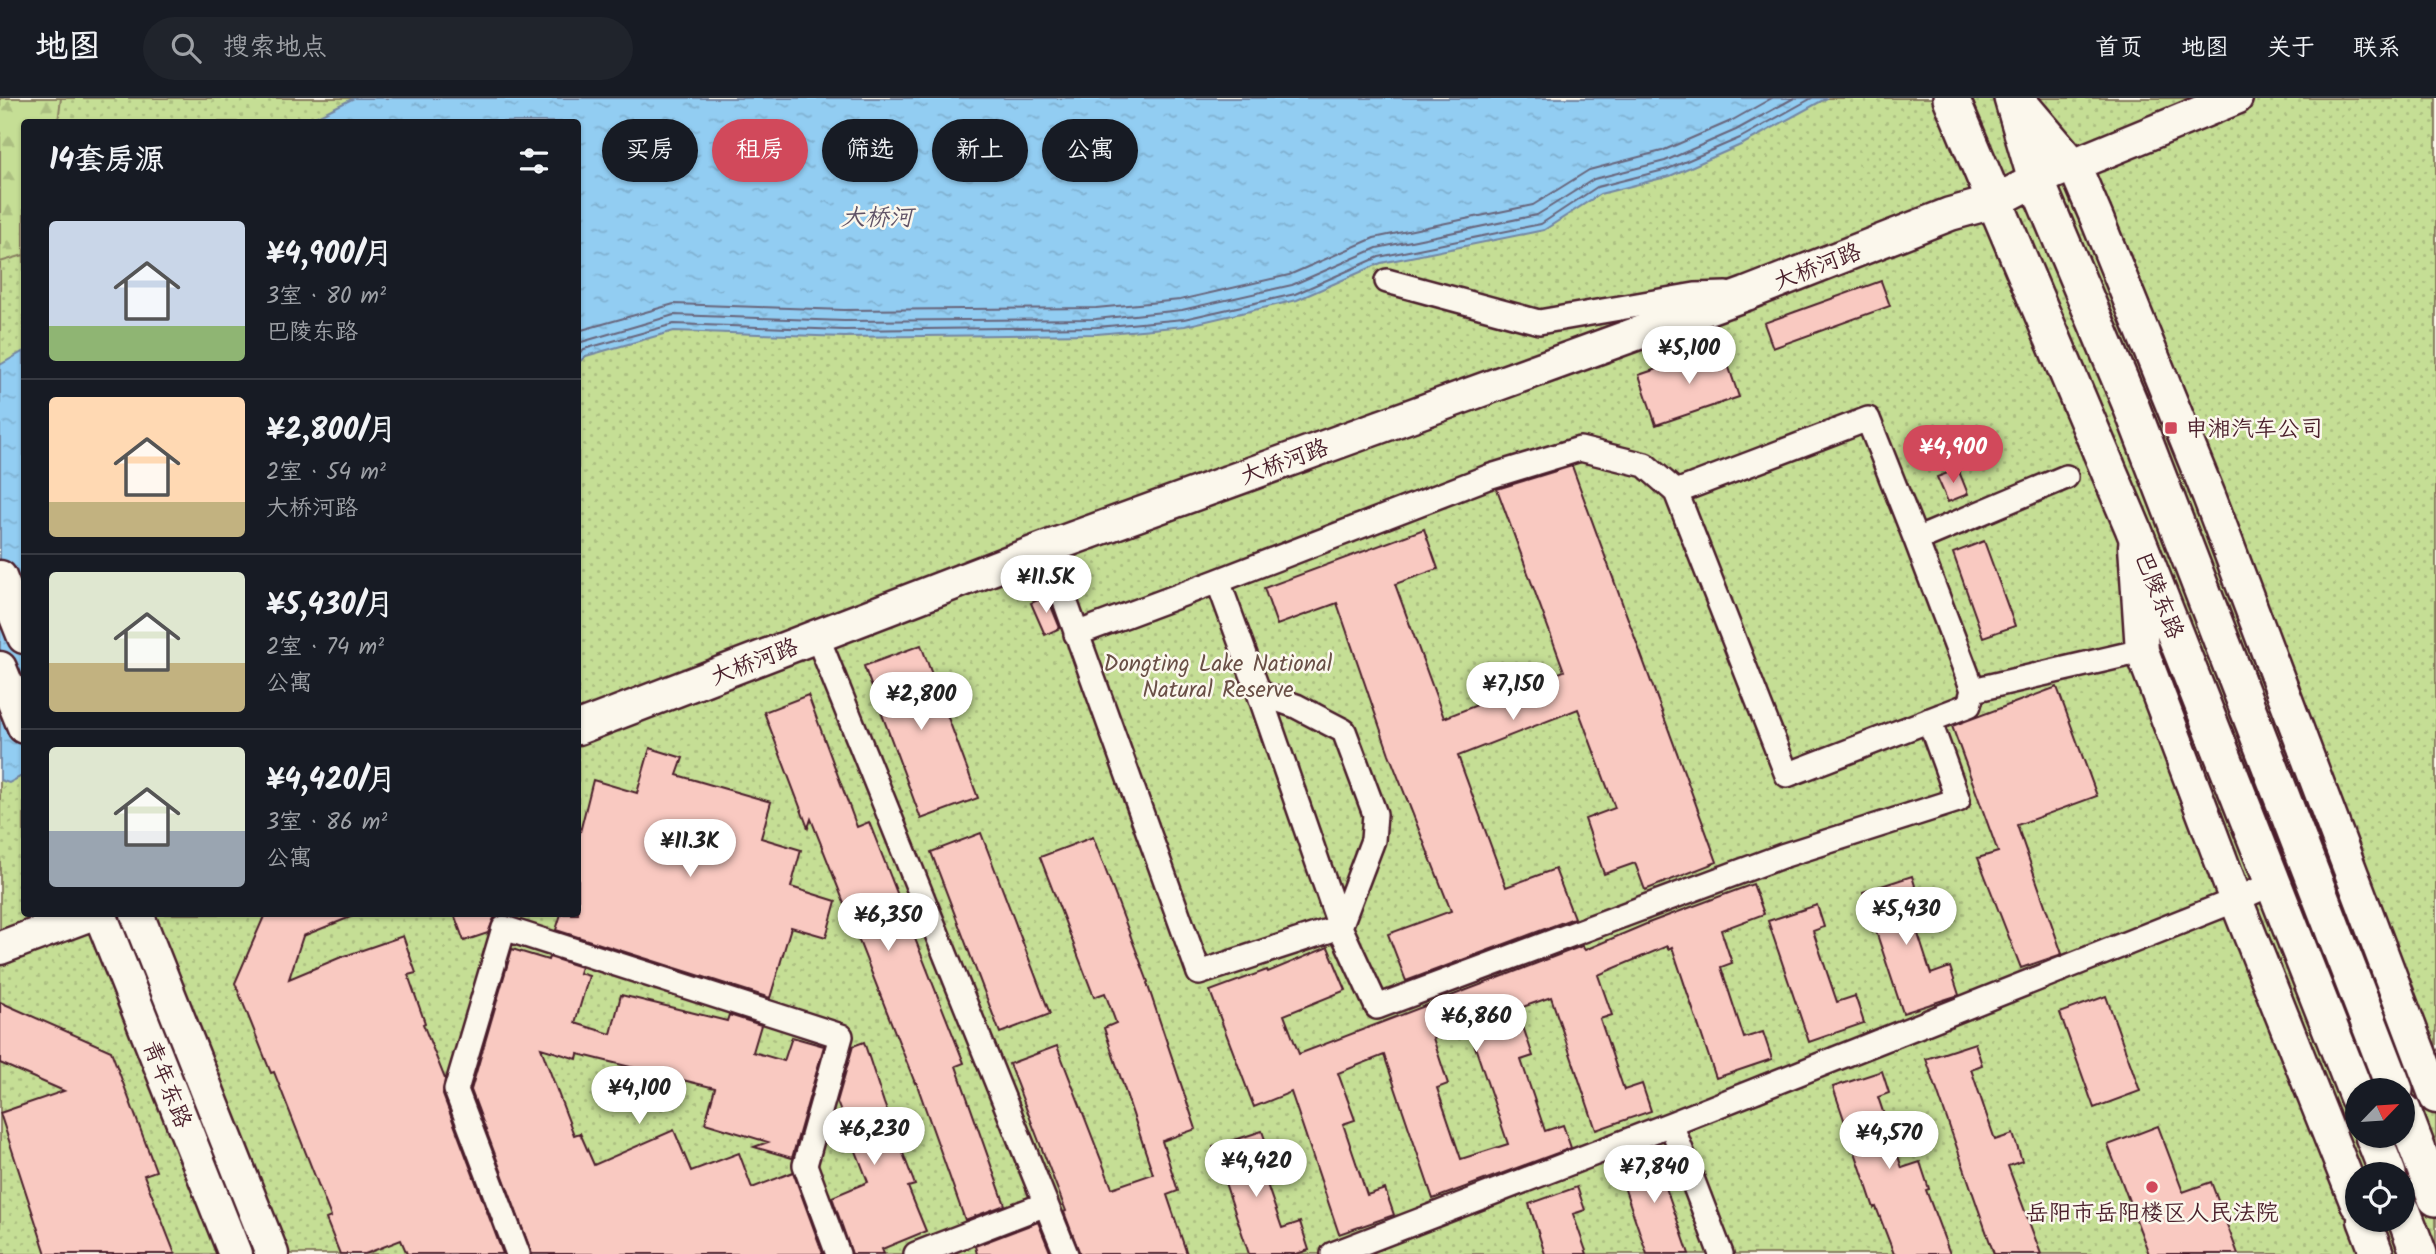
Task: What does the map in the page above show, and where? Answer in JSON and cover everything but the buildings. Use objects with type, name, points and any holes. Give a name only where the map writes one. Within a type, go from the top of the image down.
[{"type":"main road","name":"巴陵东路","points":[[2012,98],[2036,180],[2129,401],[2390,1078]]},
{"type":"main road","name":"巴陵东路","points":[[1954,105],[2133,527],[2350,1078]]},
{"type":"main road","points":[[2415,1143],[2436,1198]]},
{"type":"main road","points":[[2411,1232],[2419,1254]]},
{"type":"street","points":[[2017,98],[2074,165],[2209,496],[2436,1097]]},
{"type":"street","name":"大桥河路","points":[[581,727],[1046,548],[1746,293],[1950,214],[1994,202],[2036,180],[2236,98]]},
{"type":"street","points":[[1387,281],[1539,323],[1695,295],[1746,293]]},
{"type":"street","points":[[1076,634],[1488,477],[1580,449],[1645,465],[1676,492],[1787,775],[1969,705],[1973,690],[1868,419],[1676,492]]},
{"type":"street","points":[[1916,540],[2066,477]]},
{"type":"street","points":[[2133,527],[2142,651],[2236,900],[2345,1174]]},
{"type":"street","points":[[1046,548],[1199,973],[1340,927]]},
{"type":"street","points":[[0,578],[21,630]]},
{"type":"street","points":[[1218,581],[1340,927],[1377,1007],[1783,856],[1958,800],[1929,720]]},
{"type":"street","points":[[817,636],[1066,1254]]},
{"type":"street","points":[[1973,690],[2142,651]]},
{"type":"street","points":[[0,668],[21,720]]},
{"type":"street","points":[[1259,693],[1296,706],[1344,731],[1375,814],[1373,840],[1340,927]]},
{"type":"street","points":[[1334,1254],[1671,1124],[2273,883]]},
{"type":"street","points":[[0,948],[83,917]]},
{"type":"street","name":"青年东路","points":[[101,917],[235,1254]]},
{"type":"street","name":"青年东路","points":[[138,917],[272,1254]]},
{"type":"street","points":[[518,1254],[456,1090],[504,928],[841,1035],[805,1165],[838,1254]]},
{"type":"street","points":[[1671,1124],[1721,1254]]},
{"type":"street","points":[[916,1254],[1046,1204]]},
{"type":"street","points":[[2369,1232],[2377,1254]]},
{"type":"green space","name":"Dongting Lake National Natural Reserve","points":[[0,98],[2436,98],[2436,1254],[0,1254]]},
{"type":"green space","points":[[0,98],[61,98],[58,119],[21,119],[21,256],[0,262]]},
{"type":"water","name":"大桥河","points":[[354,98],[1827,98],[1743,144],[1670,176],[1600,194],[1544,230],[1381,263],[1297,300],[1185,326],[1097,334],[844,337],[674,331],[586,356],[581,360],[581,119],[311,119]]},
{"type":"water","points":[[21,353],[21,777],[9,783],[0,780],[0,365]]},
{"type":"place","name":"申湘汽车公司","points":[[2171,428]]},
{"type":"place","name":"岳阳市岳阳楼区人民法院","points":[[2152,1187]]}]
